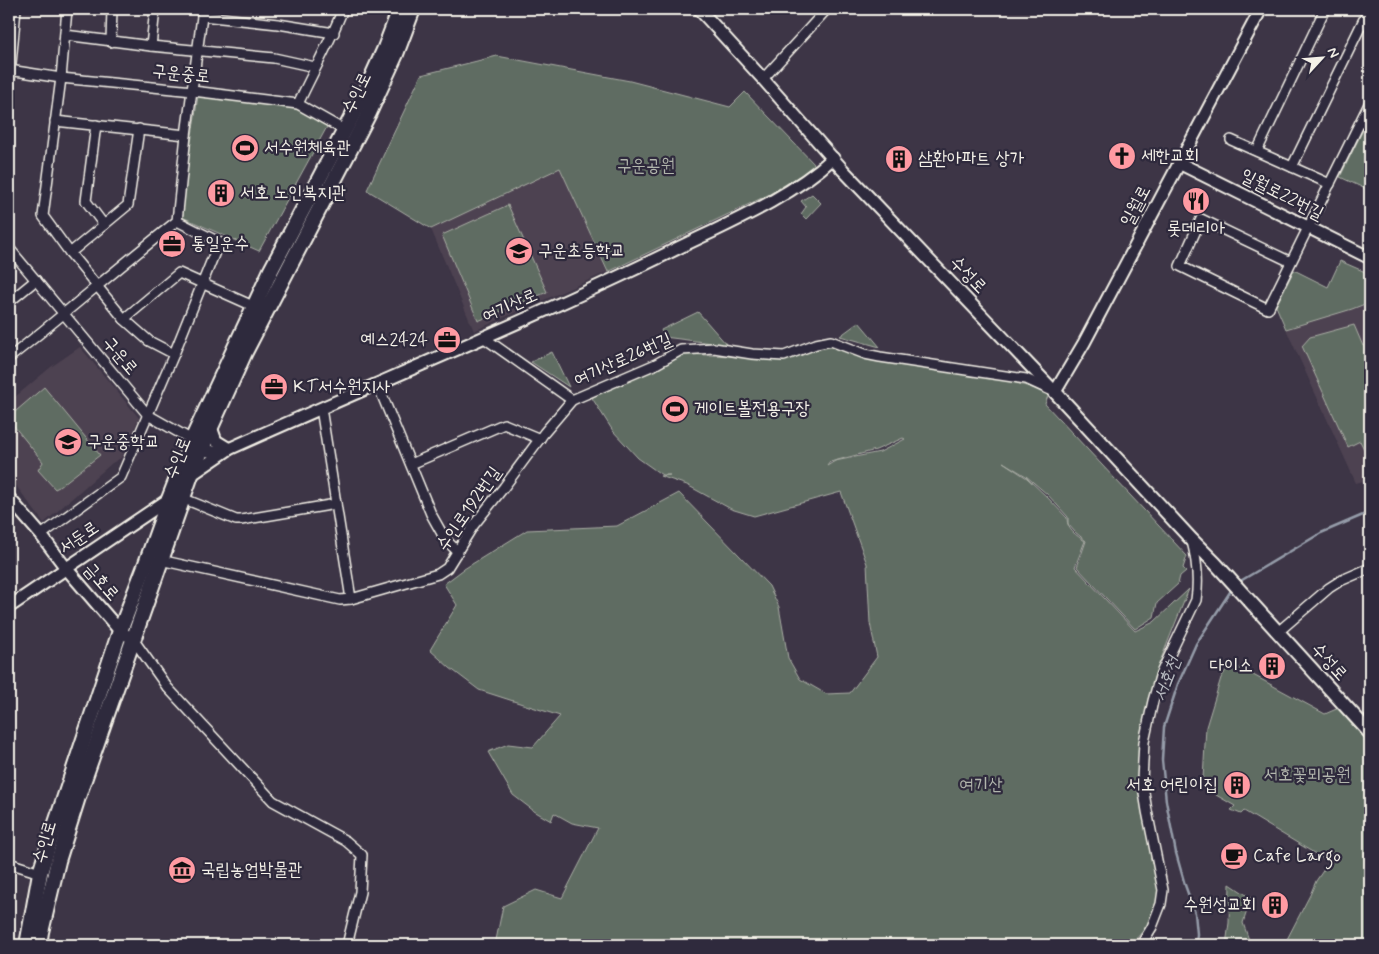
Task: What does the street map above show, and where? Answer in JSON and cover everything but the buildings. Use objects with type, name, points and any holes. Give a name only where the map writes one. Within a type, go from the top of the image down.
[{"type":"main road","name":"수인로","points":[[27,945],[40,873],[120,631],[145,566],[176,499],[253,306],[370,80],[400,9]]},
{"type":"main road","name":"수인로","points":[[39,945],[61,852],[79,794],[160,560],[176,499],[191,475],[197,444],[211,427],[245,352],[368,113],[396,54],[413,9]]},
{"type":"main road","name":"수성로","points":[[1055,392],[1370,733]]},
{"type":"street","points":[[9,86],[16,9]]},
{"type":"street","points":[[67,9],[61,78],[43,216],[70,253],[124,319],[149,341],[174,354]]},
{"type":"street","points":[[111,42],[112,9]]},
{"type":"street","points":[[151,46],[155,9]]},
{"type":"street","points":[[298,104],[315,67],[334,33],[343,9]]},
{"type":"street","name":"수성로","points":[[699,9],[833,158],[1055,392]]},
{"type":"street","points":[[763,78],[827,9]]},
{"type":"street","name":"일월로","points":[[1055,392],[1084,343],[1261,9]]},
{"type":"street","points":[[1257,151],[1325,9]]},
{"type":"street","points":[[1292,167],[1370,9]]},
{"type":"street","points":[[9,358],[177,221],[186,135],[203,12],[334,33]]},
{"type":"street","points":[[65,35],[111,42],[274,58],[315,67]]},
{"type":"street","name":"구운중로","points":[[10,70],[61,78],[298,104],[344,130]]},
{"type":"street","points":[[1291,262],[1200,219],[1180,266],[1268,309],[1370,102]]},
{"type":"street","points":[[55,121],[186,135]]},
{"type":"street","points":[[96,124],[86,201],[104,225]]},
{"type":"street","points":[[70,253],[128,204],[139,129]]},
{"type":"street","points":[[1231,140],[1330,184]]},
{"type":"street","name":"여기산로","points":[[197,444],[211,452],[220,453],[603,284],[771,202],[821,170],[833,158]]},
{"type":"street","name":"일월로22번길","points":[[1179,163],[1370,258]]},
{"type":"street","points":[[41,535],[120,477],[174,354],[219,242],[177,221]]},
{"type":"street","name":"구운로","points":[[9,248],[148,414],[197,444]]},
{"type":"street","points":[[124,319],[179,273],[253,306]]},
{"type":"street","points":[[9,302],[36,280]]},
{"type":"street","name":"여기산로26번길","points":[[484,337],[572,400],[656,364],[681,350],[714,348],[752,354],[784,356],[816,344],[831,341],[865,354],[880,357],[1026,379],[1055,392]]},
{"type":"street","points":[[377,383],[436,522],[445,538],[458,552]]},
{"type":"street","name":"수인로192번길","points":[[160,560],[340,600],[351,599],[438,574],[447,568],[473,526],[572,400]]},
{"type":"street","points":[[321,408],[351,599]]},
{"type":"street","points":[[411,464],[504,424],[540,439]]},
{"type":"street","points":[[191,475],[229,449],[216,441],[211,427]]},
{"type":"street","name":"금호로","points":[[9,498],[13,511],[41,535],[66,568],[120,631],[133,639]]},
{"type":"street","points":[[176,499],[236,520],[336,504]]},
{"type":"street","name":"서둔로","points":[[9,606],[176,499]]},
{"type":"street","points":[[1141,945],[1152,927],[1161,904],[1162,890],[1142,780],[1144,742],[1161,673],[1196,600],[1198,588],[1197,560],[1192,540]]},
{"type":"street","points":[[1278,632],[1329,588],[1370,568]]},
{"type":"street","points":[[133,639],[168,687],[273,801],[346,841],[362,855],[360,892],[348,941],[349,945]]},
{"type":"street","points":[[9,863],[40,873]]},
{"type":"shaded area","name":"구운초등학교","points":[[560,167],[607,272],[474,331],[431,229]]},
{"type":"shaded area","points":[[1370,302],[1370,479],[1356,483],[1286,329]]},
{"type":"shaded area","name":"구운중학교","points":[[80,347],[139,418],[121,458],[112,463],[44,523],[9,476],[9,402],[51,367]]},
{"type":"green space","name":"구운공원","points":[[497,56],[630,81],[730,107],[745,92],[816,166],[768,195],[608,272],[560,168],[431,229],[367,190],[421,75]]},
{"type":"green space","points":[[198,96],[296,108],[328,125],[259,251],[180,216]]},
{"type":"green space","points":[[1364,128],[1370,131],[1370,191],[1340,177]]},
{"type":"green space","points":[[812,194],[821,203],[806,219],[801,214],[806,207],[801,201]]},
{"type":"green space","points":[[508,205],[547,292],[478,321],[442,235]]},
{"type":"green space","points":[[1340,261],[1370,274],[1370,302],[1286,329],[1276,306],[1294,270],[1328,287]]},
{"type":"green space","points":[[698,312],[727,345],[664,337],[661,330]]},
{"type":"green space","points":[[859,322],[880,347],[840,336]]},
{"type":"green space","points":[[1354,325],[1363,346],[1370,344],[1370,446],[1364,449],[1360,441],[1348,447],[1302,346],[1310,337]]},
{"type":"green space","name":"여기산","points":[[830,343],[996,377],[1033,388],[1036,387],[1049,393],[1045,404],[1187,556],[1183,568],[1186,571],[1180,576],[1178,584],[1157,603],[1154,617],[1135,629],[1077,567],[1086,541],[1068,524],[1078,537],[1085,541],[1075,567],[1135,631],[1154,622],[1189,589],[1159,664],[1139,755],[1159,897],[1149,925],[1130,945],[495,945],[503,906],[536,890],[562,898],[598,828],[572,823],[554,813],[551,821],[513,795],[488,752],[508,744],[533,747],[560,716],[479,690],[430,650],[457,605],[444,584],[464,569],[527,530],[617,526],[679,493],[769,586],[779,607],[788,658],[800,679],[826,694],[850,693],[877,657],[870,623],[867,564],[841,492],[754,516],[731,509],[687,485],[660,476],[670,475],[662,475],[638,458],[613,431],[592,398],[603,390],[665,364],[683,354],[785,358]],"holes":[[[903,438],[905,439],[880,452],[835,461],[827,466],[830,462],[876,450]],[[1003,462],[1026,476],[1048,495],[1068,517],[1068,524],[1067,518],[1027,478]]]},
{"type":"green space","points":[[552,352],[569,387],[531,362]]},
{"type":"green space","points":[[44,387],[100,455],[55,489],[38,470],[43,462],[9,420],[9,417]]},
{"type":"green space","name":"서호꽃뫼공원","points":[[1231,663],[1325,714],[1341,707],[1370,742],[1370,945],[1284,945],[1316,881],[1329,862],[1244,811],[1241,814],[1231,810],[1235,806],[1216,795],[1203,779],[1206,727],[1221,678]]},
{"type":"green space","points":[[1230,884],[1251,898],[1243,923],[1249,940],[1247,945],[1226,945],[1229,923]]},
{"type":"waterway","name":"서호천","points":[[1237,583],[1321,533],[1370,512]]},
{"type":"waterway","name":"서호천","points":[[1196,945],[1195,913],[1176,853],[1166,801],[1162,760],[1164,727],[1178,684],[1196,644],[1232,589]]},
{"type":"place","name":"서수원체육관","points":[[245,148]]},
{"type":"place","name":"세한교회","points":[[1122,156]]},
{"type":"place","name":"삼환아파트 상가","points":[[899,159]]},
{"type":"place","name":"서호 노인복지관","points":[[221,193]]},
{"type":"place","name":"롯데리아","points":[[1196,201]]},
{"type":"place","name":"통일운수","points":[[172,244]]},
{"type":"place","name":"구운초등학교","points":[[519,251]]},
{"type":"place","name":"예스2424","points":[[447,340]]},
{"type":"place","name":"KT서수원지사","points":[[274,387]]},
{"type":"place","name":"게이트볼전용구장","points":[[675,409]]},
{"type":"place","name":"구운중학교","points":[[68,442]]},
{"type":"place","name":"다이소","points":[[1272,666]]},
{"type":"place","name":"서호 어린이집","points":[[1237,785]]},
{"type":"place","name":"Cafe Largo","points":[[1234,856]]},
{"type":"place","name":"국립농업박물관","points":[[182,870]]},
{"type":"place","name":"수원성교회","points":[[1275,905]]}]
